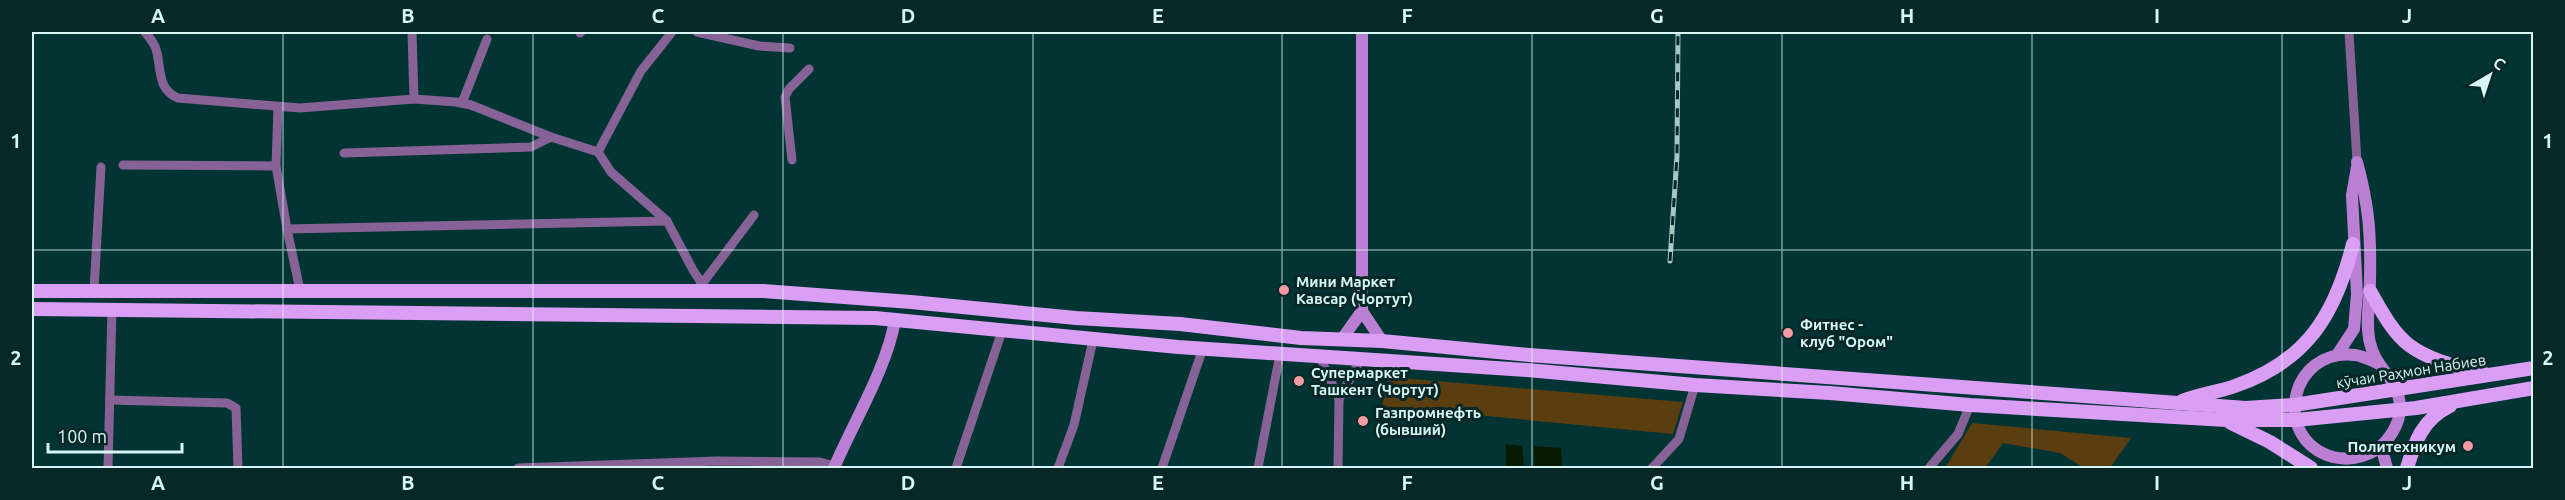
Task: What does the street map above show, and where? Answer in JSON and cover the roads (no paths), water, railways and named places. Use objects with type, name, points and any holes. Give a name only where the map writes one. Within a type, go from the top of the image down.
[{"type":"main road","points":[[32,309],[801,315],[895,320],[1178,347],[1527,370],[1970,405],[2169,407],[2234,387],[2268,373],[2297,352],[2321,326],[2346,271],[2353,244]]},
{"type":"main road","points":[[32,291],[700,287],[1076,318],[1180,324],[1301,338],[1382,341],[2169,407],[2226,420],[2295,420],[2400,409],[2534,388]]},
{"type":"main road","points":[[2370,291],[2391,326],[2409,345],[2449,363],[2490,375]]},
{"type":"main road","points":[[801,315],[803,294]]},
{"type":"main road","points":[[1178,347],[1180,324]]},
{"type":"main road","points":[[1527,370],[1529,355]]},
{"type":"main road","name":"кӯчаи Раҳмон Набиев","points":[[2169,407],[2246,408],[2294,405],[2534,368]]},
{"type":"main road","points":[[2407,468],[2414,444],[2423,427],[2437,412],[2464,400]]},
{"type":"main road","points":[[2226,420],[2270,442],[2311,468]]},
{"type":"street","points":[[145,32],[156,47],[159,74],[165,89],[171,95],[182,99],[300,108],[414,99],[462,103],[551,137],[598,152],[611,172],[667,221],[700,287]]},
{"type":"street","points":[[412,32],[414,99]]},
{"type":"street","points":[[598,152],[641,71],[672,32]]},
{"type":"street","points":[[697,32],[759,46],[790,48]]},
{"type":"street","points":[[1342,339],[1362,311],[1362,32]]},
{"type":"street","points":[[2349,32],[2358,162],[2371,230],[2368,334],[2377,363]]},
{"type":"street","points":[[462,103],[487,39]]},
{"type":"street","points":[[792,160],[786,92],[809,69]]},
{"type":"street","points":[[278,107],[276,166],[300,290]]},
{"type":"street","points":[[344,153],[531,147],[551,137]]},
{"type":"street","points":[[2337,355],[2354,329],[2357,294],[2352,195],[2358,162]]},
{"type":"street","points":[[123,165],[276,166]]},
{"type":"street","points":[[94,290],[101,167]]},
{"type":"street","points":[[700,287],[754,215]]},
{"type":"street","points":[[287,229],[667,221]]},
{"type":"street","points":[[108,468],[112,308]]},
{"type":"street","points":[[1362,311],[1382,341]]},
{"type":"street","points":[[518,468],[717,461],[820,462],[834,467],[876,374],[892,335],[895,320]]},
{"type":"street","points":[[956,468],[1002,331]]},
{"type":"street","points":[[1058,468],[1074,425],[1093,340]]},
{"type":"street","points":[[1162,468],[1203,348]]},
{"type":"street","points":[[1258,468],[1280,354]]},
{"type":"street","points":[[2322,454],[2343,460],[2365,457],[2381,446],[2395,428],[2400,409],[2397,390],[2389,375],[2377,363],[2358,355],[2337,355],[2315,364],[2300,382],[2294,405],[2295,420],[2305,440],[2322,454],[2340,468]]},
{"type":"street","points":[[1320,357],[1339,399],[1338,468]]},
{"type":"street","points":[[1339,399],[1361,359]]},
{"type":"street","points":[[1652,468],[1679,439],[1695,385]]},
{"type":"street","points":[[110,400],[227,403],[236,408],[237,468]]},
{"type":"street","points":[[1929,468],[1958,434],[1970,405]]},
{"type":"street","points":[[2381,446],[2387,468]]},
{"type":"railway","points":[[1670,261],[1677,156],[1678,32]]},
{"type":"place","name":"Мини Маркет Кавсар (Чортут)","points":[[1284,290]]},
{"type":"place","name":"Фитнес - клуб \"Ором\"","points":[[1788,333]]},
{"type":"place","name":"Супермаркет Ташкент (Чортут)","points":[[1299,381]]},
{"type":"place","name":"Газпромнефть (бывший)","points":[[1363,421]]},
{"type":"place","name":"Политехникум","points":[[2468,446]]}]
